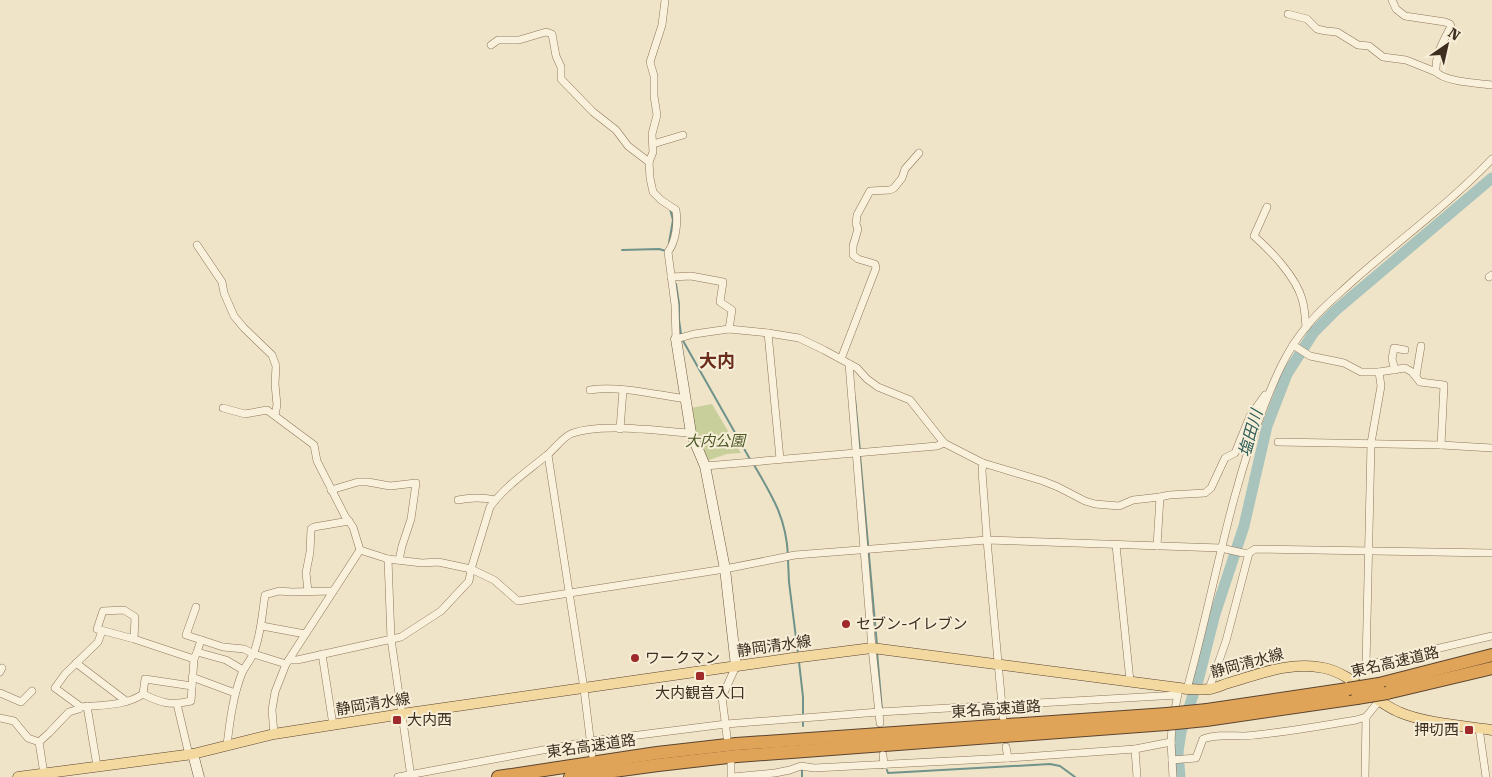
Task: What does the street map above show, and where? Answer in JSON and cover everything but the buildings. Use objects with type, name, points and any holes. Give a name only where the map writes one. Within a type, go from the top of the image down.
[{"type":"highway","name":"東名高速道路","points":[[1382,693],[1492,655]]},
{"type":"highway","name":"東名高速道路","points":[[570,777],[658,764],[747,755],[1207,715],[1352,689],[1382,693],[1492,668]]},
{"type":"highway","name":"東名高速道路","points":[[498,777],[657,753],[736,744],[1166,719]]},
{"type":"main road","name":"静岡清水線","points":[[18,777],[191,754],[274,734],[402,714],[872,648],[1130,681],[1181,691],[1209,689],[1284,667],[1304,666],[1324,668],[1338,672],[1352,689]]},
{"type":"main road","points":[[1382,693],[1398,712],[1417,718],[1492,730]]},
{"type":"street","points":[[665,0],[662,25],[650,62],[654,76],[654,96],[657,115],[652,134],[653,152],[649,162],[650,178],[653,192],[676,210],[676,228],[672,246],[668,252],[675,305],[676,339],[691,433],[705,466],[725,569],[736,666],[722,698],[727,737]]},
{"type":"street","points":[[1392,0],[1396,9],[1404,16],[1450,24],[1451,26],[1437,56],[1436,72]]},
{"type":"street","points":[[1288,14],[1307,19],[1317,29],[1337,32],[1358,45],[1369,46],[1383,57],[1406,60],[1448,78],[1492,85]]},
{"type":"street","points":[[491,46],[498,40],[519,40],[546,32],[552,34],[561,79],[593,112],[616,130],[628,146],[649,162]]},
{"type":"street","points":[[653,144],[683,135]]},
{"type":"street","points":[[841,359],[876,268],[875,264],[858,259],[853,255],[853,246],[858,229],[856,224],[857,215],[870,191],[894,188],[902,178],[905,169],[918,153]]},
{"type":"street","points":[[676,339],[694,334],[730,329],[800,338],[857,368],[878,387],[910,400],[944,442],[983,463],[1043,481],[1085,501],[1119,506],[1133,500],[1205,493],[1211,488],[1225,458],[1236,452],[1250,416],[1272,384],[1306,327],[1319,312],[1452,198],[1492,160]]},
{"type":"street","points":[[1268,207],[1254,236],[1280,263],[1297,286],[1302,300],[1306,327]]},
{"type":"street","points":[[197,245],[222,282],[224,293],[234,316],[272,355],[276,366],[275,384],[277,399],[275,415]]},
{"type":"street","points":[[671,277],[691,276],[723,282],[720,302],[732,310],[730,329]]},
{"type":"street","points":[[768,333],[780,459]]},
{"type":"street","points":[[1295,346],[1310,356],[1344,363],[1361,372],[1379,372],[1405,368],[1412,372],[1420,382],[1444,385],[1442,445]]},
{"type":"street","points":[[1416,376],[1421,346]]},
{"type":"street","points":[[1395,370],[1392,359],[1394,348],[1405,350]]},
{"type":"street","points":[[848,364],[880,723]]},
{"type":"street","points":[[1352,689],[1366,665],[1371,443],[1381,386],[1379,372]]},
{"type":"street","points":[[1173,777],[1172,727],[1181,691],[1197,653],[1222,548],[1252,436],[1272,384]]},
{"type":"street","points":[[590,390],[623,390],[686,399]]},
{"type":"street","points":[[620,429],[623,390]]},
{"type":"street","points":[[223,408],[245,414],[267,410],[314,445],[317,461],[331,490],[353,526],[360,550],[287,662],[275,692],[272,710],[274,734]]},
{"type":"street","points":[[196,607],[186,635],[224,647],[244,649],[254,654],[287,662],[401,637],[449,604],[469,581],[488,513],[495,500],[570,433],[586,430],[620,429],[691,433]]},
{"type":"street","points":[[705,466],[937,446],[944,442]]},
{"type":"street","points":[[1278,442],[1371,443],[1492,448]]},
{"type":"street","points":[[548,454],[584,689],[592,754]]},
{"type":"street","points":[[983,463],[987,540],[1003,717]]},
{"type":"street","points":[[331,490],[358,482],[390,486],[416,483],[411,519],[399,560]]},
{"type":"street","points":[[458,500],[474,497],[495,500]]},
{"type":"street","points":[[1157,546],[1160,497]]},
{"type":"street","points":[[308,591],[306,572],[312,529],[314,527],[349,521]]},
{"type":"street","points":[[360,550],[388,559],[422,563],[438,562],[471,569],[494,580],[518,601],[725,569],[795,555],[987,540],[1222,548],[1246,553],[1255,550],[1368,550],[1492,554]]},
{"type":"street","points":[[1116,545],[1130,681]]},
{"type":"street","points":[[1209,689],[1226,641],[1246,553]]},
{"type":"street","points":[[388,559],[392,639],[411,776]]},
{"type":"street","points":[[227,745],[230,715],[235,693],[243,670],[254,654],[262,626],[261,617],[266,595],[279,591],[333,591]]},
{"type":"street","points":[[134,639],[135,617],[124,610],[103,611],[97,629],[195,656],[226,660],[243,670]]},
{"type":"street","points":[[262,626],[305,634]]},
{"type":"street","points":[[97,766],[84,707],[55,688],[65,674],[98,642],[102,631]]},
{"type":"street","points":[[1366,665],[1492,636]]},
{"type":"street","points":[[143,694],[159,702],[177,704],[191,702],[195,656],[201,640]]},
{"type":"street","points":[[322,654],[333,725]]},
{"type":"street","points":[[76,663],[126,701]]},
{"type":"street","points":[[192,677],[235,693]]},
{"type":"street","points":[[39,742],[69,712],[84,707],[136,699],[143,694],[145,680],[192,686]]},
{"type":"street","points":[[0,693],[21,702],[32,691]]},
{"type":"street","points":[[398,777],[590,741],[726,724],[879,712],[1002,706],[1181,691]]},
{"type":"street","points":[[1365,777],[1366,717],[1382,693]]},
{"type":"street","points":[[177,704],[199,777]]},
{"type":"street","points":[[1172,760],[1196,758],[1203,739],[1209,736],[1246,736],[1294,730],[1366,717]]},
{"type":"street","points":[[0,718],[14,721],[23,734],[39,742]]},
{"type":"street","points":[[1479,728],[1486,777]]},
{"type":"street","points":[[39,742],[49,774]]},
{"type":"street","points":[[731,764],[732,777],[775,773],[802,767],[884,765],[1008,758],[1135,749],[1171,742]]},
{"type":"street","points":[[1006,747],[1008,758]]},
{"type":"street","points":[[1135,749],[1137,777]]},
{"type":"street","points":[[883,755],[884,765]]},
{"type":"street","points":[[796,777],[802,767]]},
{"type":"green space","name":"大内公園","points":[[712,404],[741,453],[727,454],[706,461],[694,432],[691,408]]},
{"type":"waterway","name":"塩田川","points":[[1180,777],[1178,752],[1181,732],[1199,677],[1215,614],[1244,526],[1267,426],[1287,374],[1314,332],[1336,310],[1492,178]]},
{"type":"waterway","points":[[669,243],[673,220],[670,209]]},
{"type":"waterway","points":[[622,250],[659,249],[666,251]]},
{"type":"waterway","points":[[676,284],[681,334]]},
{"type":"waterway","points":[[682,339],[751,461]]},
{"type":"waterway","points":[[855,398],[860,451]]},
{"type":"waterway","points":[[860,455],[877,645]]},
{"type":"waterway","points":[[754,465],[777,507],[787,541],[788,555]]},
{"type":"waterway","points":[[788,560],[798,654]]},
{"type":"waterway","points":[[877,652],[882,710]]},
{"type":"waterway","points":[[799,662],[803,697],[803,726]]},
{"type":"waterway","points":[[887,770],[888,773],[1050,764],[1060,766],[1075,777]]},
{"type":"waterway","points":[[802,769],[802,777]]},
{"type":"place","name":"セブン-イレブン","points":[[846,624]]},
{"type":"place","name":"ワークマン","points":[[635,658]]},
{"type":"place","name":"大内観音入口","points":[[700,676]]},
{"type":"place","name":"大内西","points":[[397,720]]},
{"type":"place","name":"押切西","points":[[1469,730]]},
{"type":"district","name":"大内","points":[[717,361]]}]
